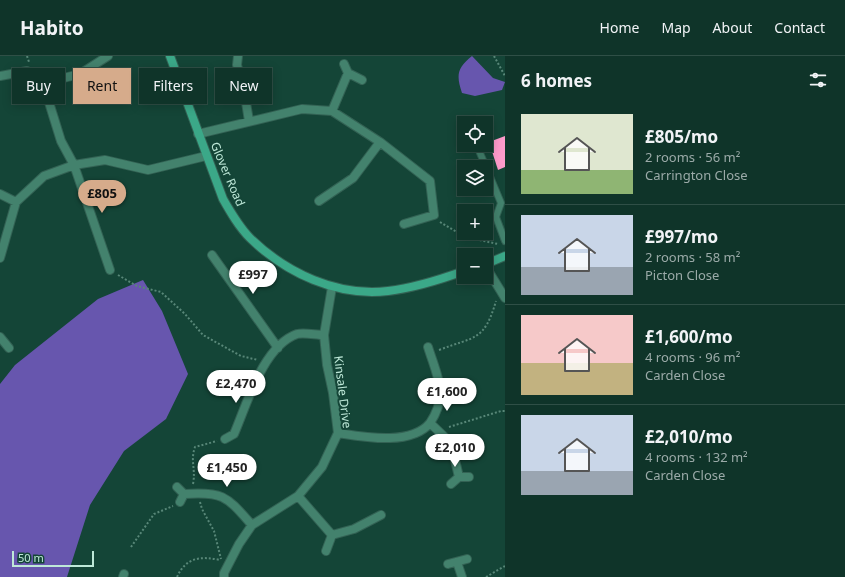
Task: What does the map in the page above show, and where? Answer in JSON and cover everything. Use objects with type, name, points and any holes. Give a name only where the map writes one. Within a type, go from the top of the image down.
[{"type":"street","points":[[65,78],[80,74],[108,56]]},
{"type":"street","name":"Glover Road","points":[[170,56],[206,156],[223,198],[235,219],[250,238],[281,264],[301,275],[332,287],[386,291],[411,288],[457,273]]},
{"type":"street","points":[[238,56],[237,65],[244,90],[249,121]]},
{"type":"street","points":[[344,64],[348,73],[362,80]]},
{"type":"street","points":[[332,111],[348,73]]},
{"type":"street","points":[[0,76],[12,74]]},
{"type":"street","points":[[50,104],[61,141],[74,165],[110,270]]},
{"type":"street","points":[[198,134],[302,109],[332,111],[380,142],[430,181],[434,215],[404,224]]},
{"type":"street","points":[[319,201],[353,178],[380,142]]},
{"type":"street","points":[[0,258],[16,202],[44,176],[74,165],[104,160],[148,170],[206,156]]},
{"type":"street","points":[[0,194],[16,202]]},
{"type":"street","points":[[212,254],[278,348]]},
{"type":"street","points":[[493,262],[505,256]]},
{"type":"street","points":[[493,279],[505,298]]},
{"type":"street","name":"Kinsale Drive","points":[[225,574],[239,544],[252,525],[298,496],[322,467],[338,433],[324,335],[332,287]]},
{"type":"street","points":[[225,439],[234,434],[257,377],[266,362],[278,348],[286,340],[298,334],[324,335]]},
{"type":"street","points":[[0,337],[9,348]]},
{"type":"street","points":[[338,433],[373,438],[405,436],[420,432],[430,423],[439,406],[441,393],[440,380],[429,350]]},
{"type":"street","points":[[430,423],[450,443],[453,449],[459,477]]},
{"type":"street","points":[[451,484],[459,477],[468,478]]},
{"type":"street","points":[[177,487],[191,493],[210,493],[229,500],[252,525]]},
{"type":"street","points":[[180,502],[191,493]]},
{"type":"street","points":[[298,496],[332,535]]},
{"type":"street","points":[[332,535],[354,529],[381,515]]},
{"type":"street","points":[[326,551],[332,535]]},
{"type":"street","points":[[448,564],[467,559]]},
{"type":"street","points":[[457,562],[462,577]]},
{"type":"lane","points":[[493,184],[501,203],[496,217],[505,241]]},
{"type":"path","points":[[494,56],[505,76]]},
{"type":"path","points":[[434,215],[442,224],[466,238],[498,244]]},
{"type":"path","points":[[110,270],[137,286],[161,292],[185,314],[204,335],[241,356],[266,362]]},
{"type":"path","points":[[429,350],[473,338],[486,328],[499,290]]},
{"type":"path","points":[[439,431],[505,411]]},
{"type":"path","points":[[225,439],[195,447],[192,456],[196,473],[191,493],[214,531],[225,574]]},
{"type":"path","points":[[131,547],[154,514],[180,502]]},
{"type":"path","points":[[177,577],[187,564],[196,558],[221,560]]},
{"type":"path","points":[[486,577],[505,566]]},
{"type":"shaded area","points":[[472,56],[493,78],[505,82],[502,90],[475,96],[462,93],[459,81],[459,72],[463,64]]},
{"type":"shaded area","points":[[143,280],[162,311],[188,374],[166,419],[124,451],[90,505],[67,577],[0,577],[0,384],[15,365],[98,299]]},
{"type":"building","points":[[505,136],[505,167],[498,170],[492,152],[493,140]]}]
